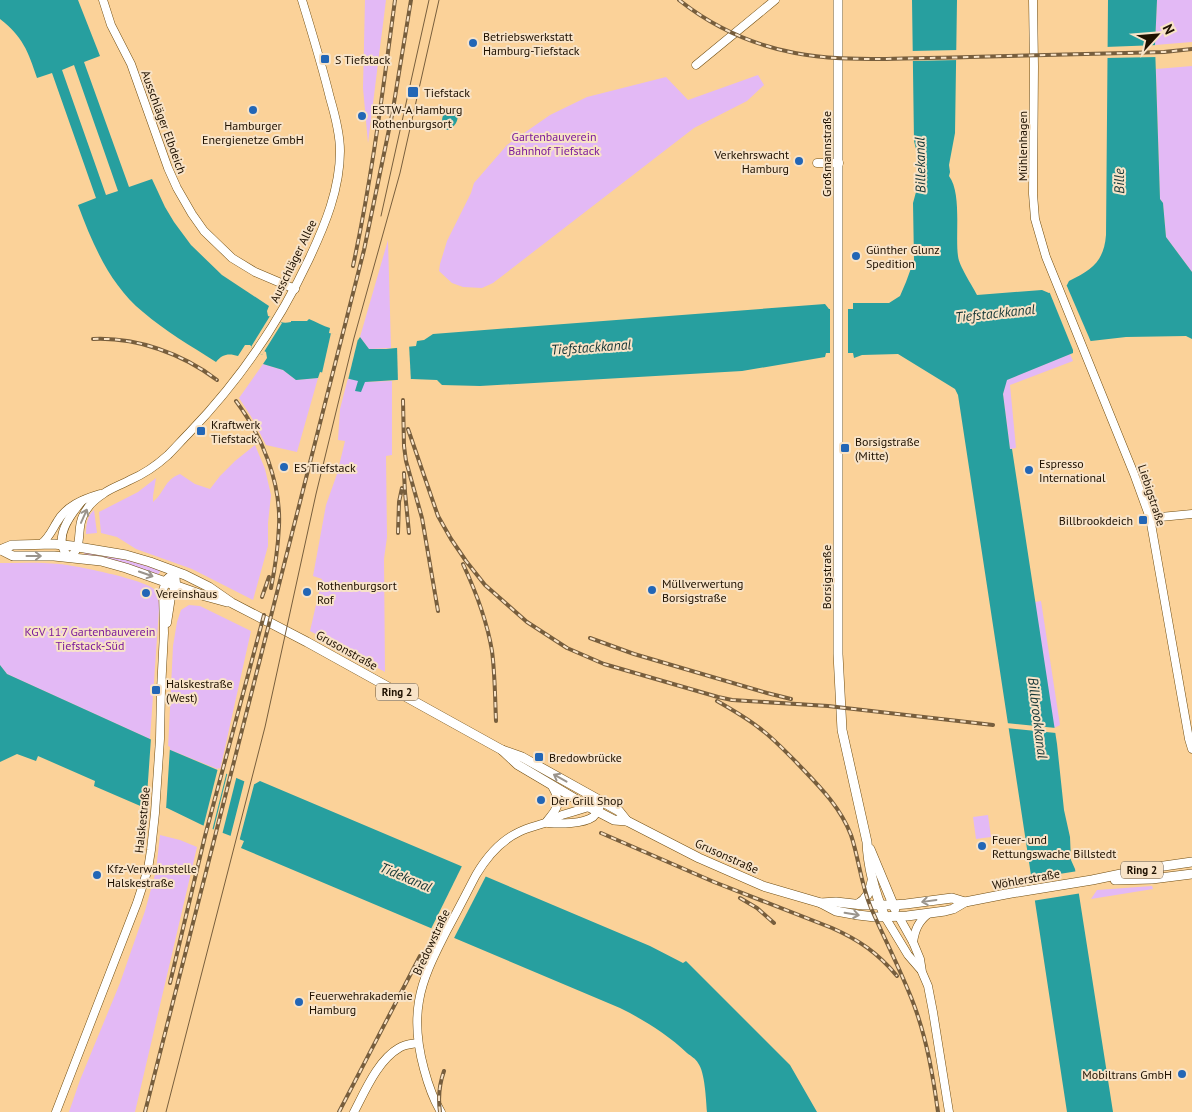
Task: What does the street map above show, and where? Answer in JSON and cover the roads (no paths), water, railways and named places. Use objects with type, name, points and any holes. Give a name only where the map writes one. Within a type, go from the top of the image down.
[{"type":"main road","name":"Großmannstraße","points":[[838,0],[839,309]]},
{"type":"main road","name":"Borsigstraße","points":[[839,309],[838,654],[840,722],[867,842],[892,905],[899,917]]},
{"type":"main road","name":"Ring 2","points":[[0,548],[12,545],[62,545]]},
{"type":"main road","name":"Grusonstraße","points":[[62,545],[126,555],[175,572],[209,587],[232,603],[307,642],[502,750],[522,757],[620,811],[627,821]]},
{"type":"main road","name":"Ring 2","points":[[0,548],[14,556],[69,557]]},
{"type":"main road","name":"Grusonstraße","points":[[69,557],[111,564],[166,581],[205,596],[232,603]]},
{"type":"main road","name":"Grusonstraße","points":[[502,750],[518,765],[593,810],[614,820],[627,821],[699,858],[764,886],[820,903],[836,911],[858,916],[885,917]]},
{"type":"main road","name":"Borsigstraße","points":[[867,842],[867,858],[885,917]]},
{"type":"main road","name":"Wöhlerstraße","points":[[885,917],[928,914],[953,909],[965,902],[1192,862]]},
{"type":"main road","name":"Wöhlerstraße","points":[[1092,880],[1152,879],[1192,874]]},
{"type":"main road","points":[[858,904],[868,894],[872,878]]},
{"type":"main road","name":"Wöhlerstraße","points":[[892,905],[952,898],[965,902]]},
{"type":"main road","name":"Grusonstraße","points":[[820,903],[892,905]]},
{"type":"street","name":"Ausschläger Elbdeich","points":[[103,0],[112,25],[131,64],[168,168],[192,214],[204,231],[232,258],[255,272],[295,289]]},
{"type":"street","name":"Ausschläger Allee","points":[[41,544],[47,539],[62,514],[69,508],[140,475],[168,454],[226,392],[256,351],[295,289],[328,214],[335,189],[340,153],[334,113],[302,0]]},
{"type":"street","points":[[696,65],[775,0]]},
{"type":"street","name":"Mühlenhagen","points":[[1033,0],[1035,219],[1042,245],[1058,288]]},
{"type":"street","points":[[817,162],[838,163]]},
{"type":"street","name":"Liebigstraße","points":[[1058,288],[1136,478],[1150,518],[1192,749]]},
{"type":"street","name":"Ausschläger Allee","points":[[78,546],[82,517],[94,500],[104,493]]},
{"type":"street","points":[[78,546],[69,557],[62,545],[62,536],[74,511],[82,501]]},
{"type":"street","points":[[1150,518],[1192,514]]},
{"type":"street","points":[[166,581],[175,572]]},
{"type":"street","name":"Halskestraße","points":[[164,633],[175,585],[175,572]]},
{"type":"street","name":"Halskestraße","points":[[56,1112],[148,869],[155,813],[160,739],[160,690],[164,633],[163,590],[166,581]]},
{"type":"street","points":[[546,823],[558,805],[557,796],[552,786]]},
{"type":"street","name":"Bredowstraße","points":[[441,1112],[435,1102],[426,1076],[418,1043],[418,1013],[419,999],[425,978],[441,942],[482,866],[504,842],[526,828],[546,823],[561,816],[593,810],[603,802]]},
{"type":"street","points":[[913,942],[916,927],[928,914]]},
{"type":"street","points":[[885,917],[908,955],[922,972]]},
{"type":"street","points":[[899,917],[913,942],[928,986],[934,1012],[949,1112]]},
{"type":"street","points":[[354,1112],[374,1074],[392,1052],[405,1045],[418,1043]]},
{"type":"water","points":[[0,0],[78,0],[100,56],[84,62],[129,187],[152,179],[165,207],[191,245],[222,275],[269,306],[268,316],[283,323],[307,321],[309,319],[330,328],[329,333],[358,340],[360,337],[369,349],[386,349],[416,346],[417,341],[424,340],[433,334],[825,304],[829,309],[853,309],[853,303],[889,303],[900,296],[914,260],[913,203],[926,170],[914,141],[912,0],[957,0],[955,133],[949,165],[949,176],[953,183],[957,203],[958,256],[966,276],[977,295],[1042,290],[1049,293],[1067,285],[1069,281],[1084,273],[1095,264],[1103,252],[1105,244],[1108,0],[1157,0],[1155,45],[1160,199],[1163,203],[1166,237],[1192,272],[1192,339],[1186,336],[1126,337],[1091,341],[1073,349],[1073,353],[1007,380],[1003,394],[1057,744],[1064,810],[1070,837],[1071,860],[1075,869],[1113,1112],[1067,1112],[958,395],[955,389],[898,354],[862,355],[854,358],[853,353],[826,353],[825,357],[742,371],[480,386],[442,385],[437,380],[412,379],[365,382],[361,392],[355,391],[358,381],[320,372],[318,378],[296,380],[283,370],[263,364],[267,358],[266,352],[264,351],[262,355],[250,345],[245,345],[238,356],[226,355],[216,362],[151,319],[131,301],[112,277],[96,249],[78,205],[96,198],[52,73],[37,78],[24,45],[0,19]],"holes":[[[74,65],[118,191],[106,195],[62,70]]]},
{"type":"water","points":[[448,109],[454,109],[458,118],[454,126],[448,130],[444,129],[442,118]]},
{"type":"water","name":"Tidekanal","points":[[0,665],[7,674],[168,749],[253,785],[260,781],[650,946],[683,963],[686,961],[790,1065],[817,1112],[707,1112],[704,1079],[696,1060],[663,1034],[620,1008],[241,848],[244,841],[202,825],[167,808],[145,808],[94,786],[95,781],[38,756],[36,761],[17,754],[0,762]]},
{"type":"tram line","points":[[381,216],[429,0]]},
{"type":"tram line","points":[[166,1112],[265,727],[316,494],[354,338],[400,173],[439,0]]},
{"type":"railway","points":[[353,266],[371,167],[395,0]]},
{"type":"railway","points":[[145,1112],[364,250],[392,115],[411,0]]},
{"type":"railway","points":[[679,0],[706,19],[734,34],[779,50],[818,56],[886,59],[1164,52],[1192,49]]},
{"type":"railway","points":[[93,339],[126,341],[159,349],[189,362],[217,380]]},
{"type":"railway","points":[[403,400],[406,461],[422,518],[438,611]]},
{"type":"railway","points":[[236,401],[262,444],[277,493],[279,534],[271,588]]},
{"type":"railway","points":[[408,429],[438,516],[466,561],[485,585],[527,622],[567,648],[604,664],[732,700],[828,706],[993,725]]},
{"type":"railway","points":[[404,473],[409,533]]},
{"type":"railway","points":[[398,533],[399,502],[402,488]]},
{"type":"railway","points":[[463,564],[481,607],[490,640],[494,668],[496,721]]},
{"type":"railway","points":[[262,597],[269,577]]},
{"type":"railway","points":[[170,983],[205,836],[264,615]]},
{"type":"railway","points":[[590,638],[634,654],[791,699]]},
{"type":"railway","points":[[717,701],[753,723],[778,744],[828,796],[846,824],[854,844],[868,899],[919,1018],[929,1058],[938,1112]]},
{"type":"railway","points":[[601,833],[714,882],[832,928],[859,942],[875,954],[897,976]]},
{"type":"railway","points":[[740,898],[757,908],[774,923]]},
{"type":"railway","points":[[339,1112],[420,956]]},
{"type":"railway","points":[[440,1112],[439,1092],[444,1071]]},
{"type":"place","name":"Betriebswerkstatt Hamburg-Tiefstack","points":[[473,43]]},
{"type":"place","name":"S Tiefstack","points":[[325,59]]},
{"type":"place","name":"Tiefstack","points":[[413,92]]},
{"type":"place","name":"Hamburger Energienetze GmbH","points":[[253,110]]},
{"type":"place","name":"ESTW-A Hamburg Rothenburgsort","points":[[362,116]]},
{"type":"place","name":"Verkehrswacht Hamburg","points":[[799,161]]},
{"type":"place","name":"Günther Glunz Spedition","points":[[856,256]]},
{"type":"place","name":"Kraftwerk Tiefstack","points":[[201,431]]},
{"type":"place","name":"Borsigstraße (Mitte)","points":[[845,448]]},
{"type":"place","name":"ES Tiefstack","points":[[284,467]]},
{"type":"place","name":"Espresso International","points":[[1029,470]]},
{"type":"place","name":"Billbrookdeich","points":[[1143,520]]},
{"type":"place","name":"Müllverwertung Borsigstraße","points":[[652,590]]},
{"type":"place","name":"Rothenburgsort Rof","points":[[307,592]]},
{"type":"place","name":"Vereinshaus","points":[[146,593]]},
{"type":"place","name":"Halskestraße (West)","points":[[156,690]]},
{"type":"place","name":"Bredowbrücke","points":[[539,757]]},
{"type":"place","name":"Der Grill Shop","points":[[541,800]]},
{"type":"place","name":"Feuer- und Rettungswache Billstedt","points":[[982,846]]},
{"type":"place","name":"Kfz-Verwahrstelle Halskestraße","points":[[97,875]]},
{"type":"place","name":"Feuerwehrakademie Hamburg","points":[[299,1002]]},
{"type":"place","name":"Mobiltrans GmbH","points":[[1182,1074]]},
{"type":"park label","name":"Gartenbauverein Bahnhof Tiefstack","points":[[554,143]]},
{"type":"park label","name":"KGV 117 Gartenbauverein Tiefstack-Süd","points":[[90,638]]},
{"type":"water label","name":"Billekanal","points":[[920,165]]},
{"type":"water label","name":"Bille","points":[[1119,181]]},
{"type":"water label","name":"Tiefstackkanal","points":[[995,313]]},
{"type":"water label","name":"Tiefstackkanal","points":[[591,347]]},
{"type":"water label","name":"Billbrookkanal","points":[[1038,718]]}]
